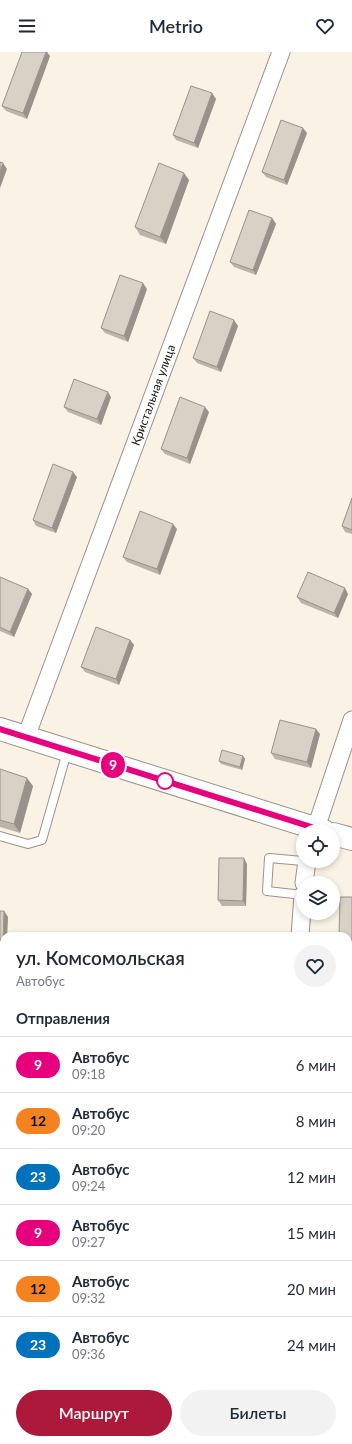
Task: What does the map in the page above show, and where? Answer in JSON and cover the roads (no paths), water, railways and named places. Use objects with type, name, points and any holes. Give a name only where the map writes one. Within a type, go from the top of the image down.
[{"type":"main road","points":[[0,729],[300,824]]},
{"type":"main road","points":[[340,836],[352,839]]},
{"type":"street","name":"Кристальная улица","points":[[26,737],[281,52]]},
{"type":"street","points":[[324,824],[351,727]]},
{"type":"street","points":[[300,932],[301,920]]},
{"type":"lane","points":[[0,836],[28,844],[42,840],[68,750]]},
{"type":"lane","points":[[296,860],[269,858],[267,891],[296,894]]}]
